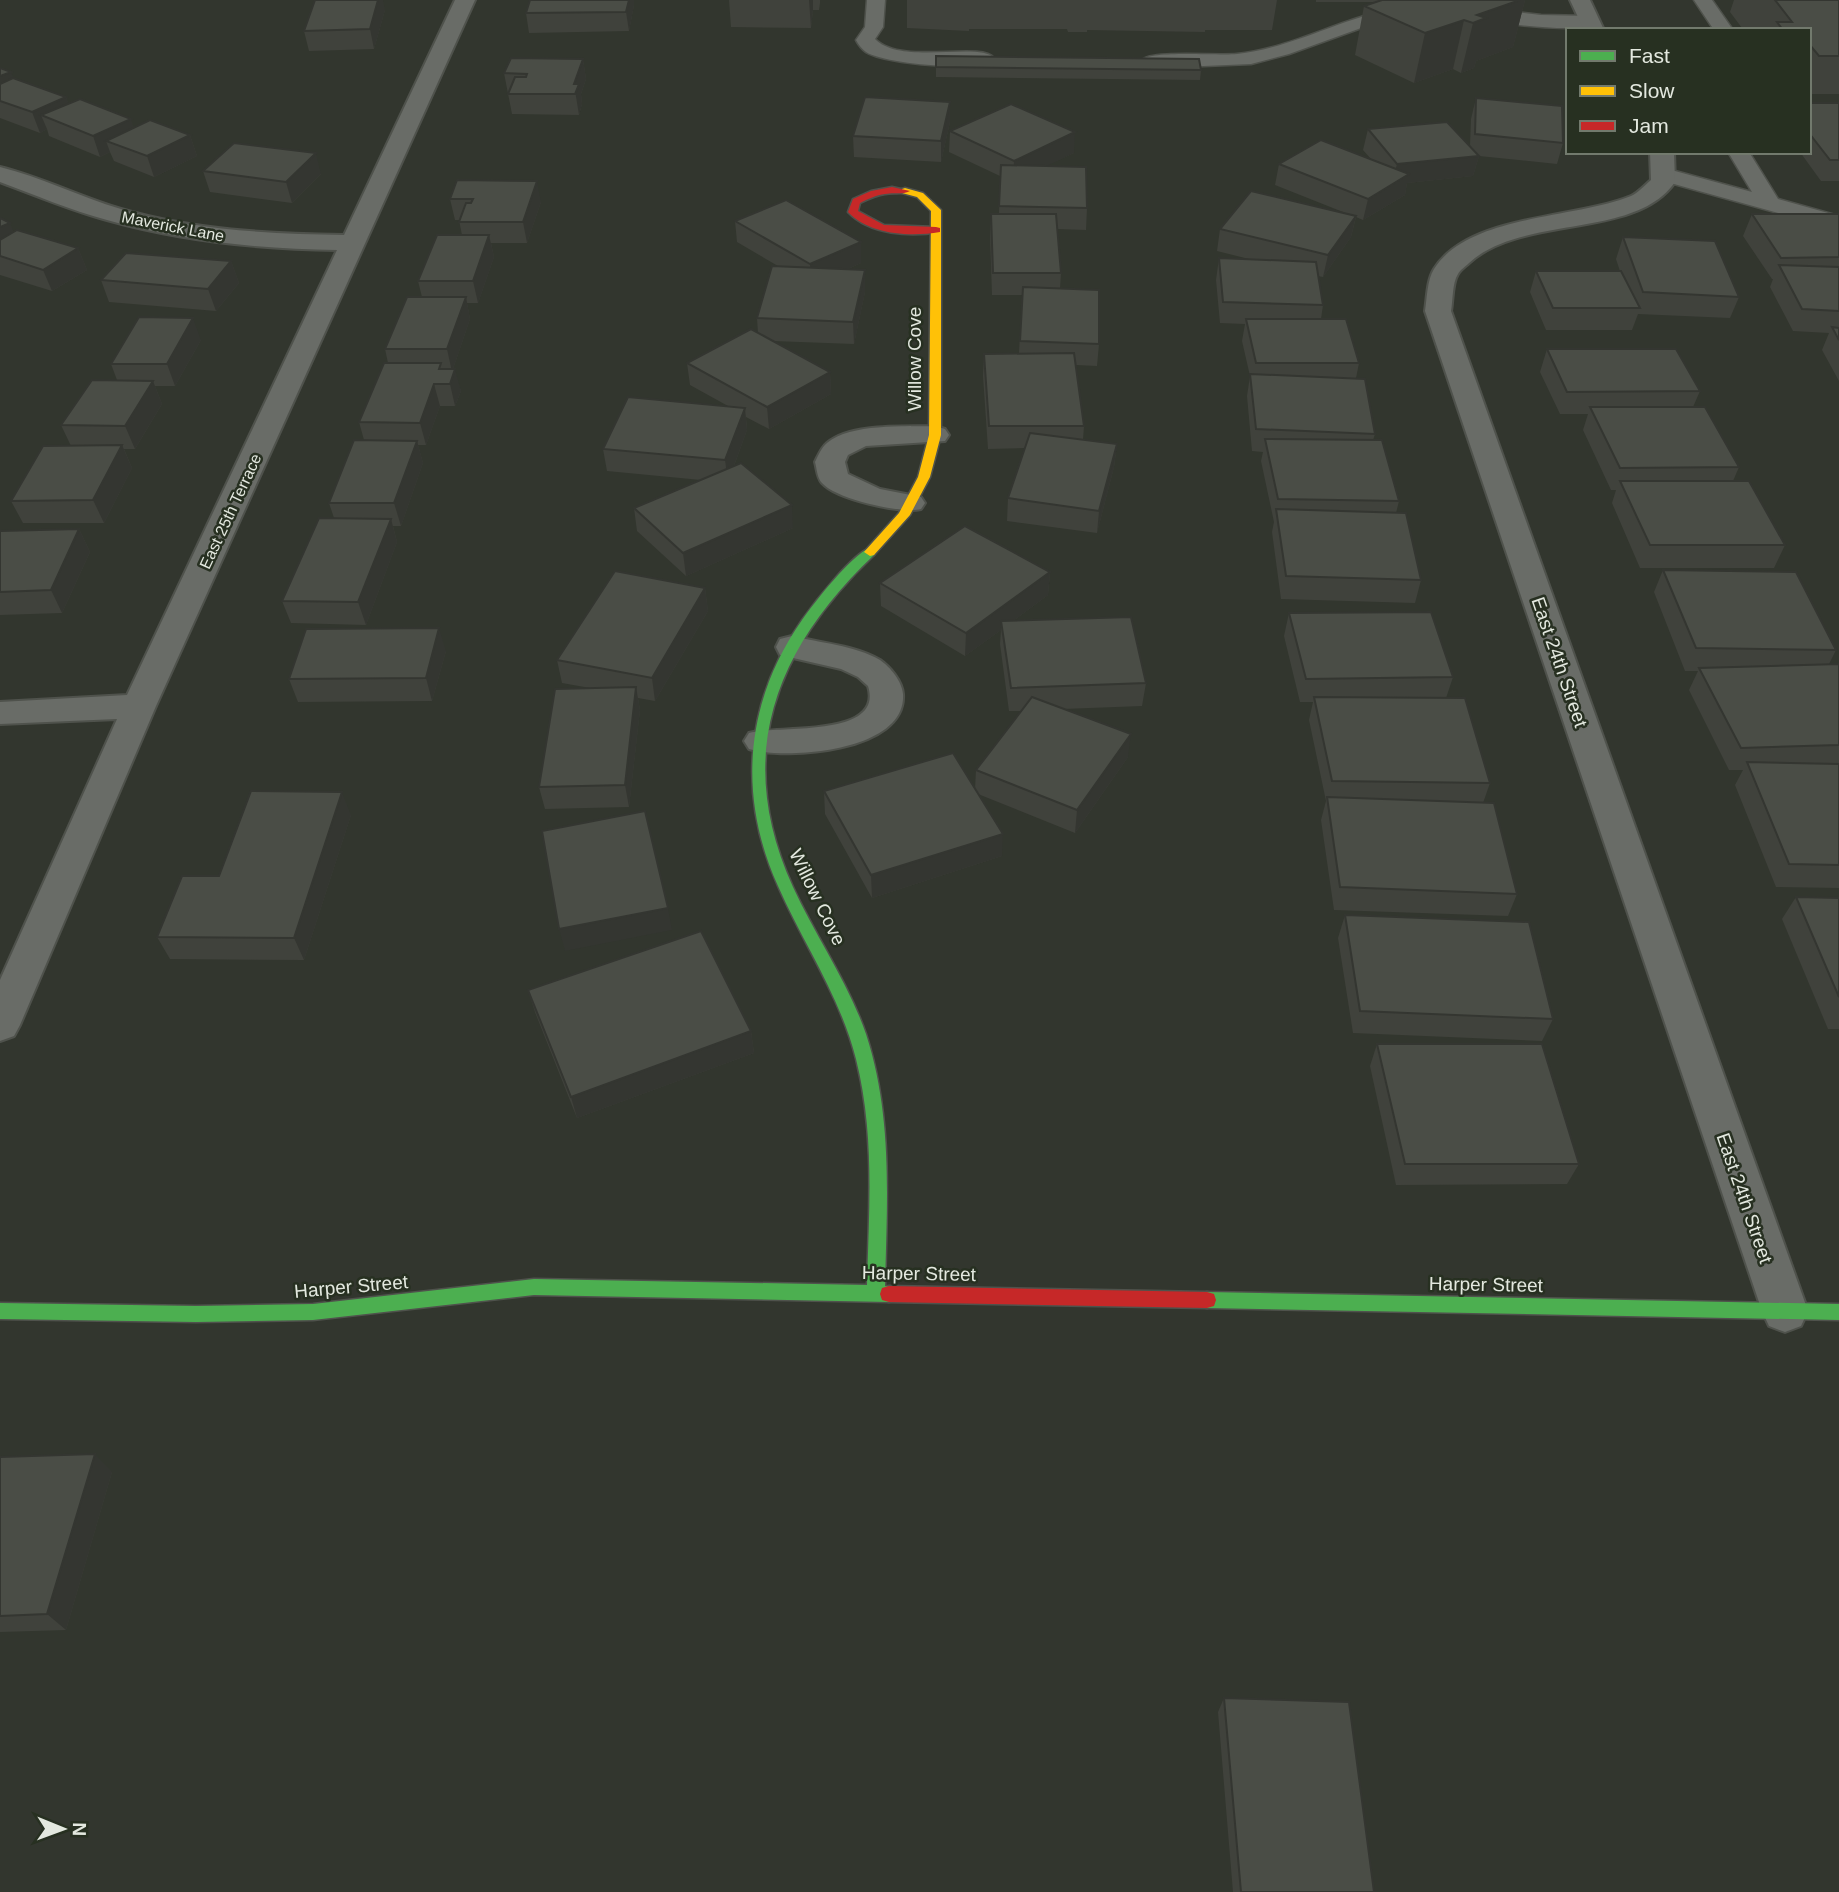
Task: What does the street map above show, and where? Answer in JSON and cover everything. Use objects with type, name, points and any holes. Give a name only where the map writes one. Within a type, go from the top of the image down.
[{"type":"street","name":"East 25th Terrace","points":[[0,1025],[139,706],[465,0]]},
{"type":"street","points":[[1580,0],[1592,26]]},
{"type":"street","name":"East 24th Street","points":[[1663,163],[1654,192],[1618,210],[1507,232],[1479,241],[1453,260],[1441,276],[1436,292],[1438,311],[1785,1311]]},
{"type":"street","name":"Maverick Lane","points":[[0,174],[106,212],[163,227],[237,237],[353,243]]},
{"type":"street","name":"Willow Cove","points":[[876,1293],[878,1132],[858,1034],[830,969],[776,864],[761,810],[761,741],[770,692],[792,647],[823,600],[852,568],[880,543],[910,503],[924,477],[935,435],[936,230],[936,210],[929,199],[914,192],[883,190],[867,194],[856,201],[853,212],[860,221],[875,227],[936,230]]},
{"type":"street","points":[[910,503],[872,496],[834,479],[828,467],[831,455],[843,444],[861,438],[935,435]]},
{"type":"street","points":[[761,741],[843,736],[865,728],[882,714],[887,697],[883,680],[868,668],[792,647]]},
{"type":"street","points":[[0,713],[139,706]]},
{"type":"street","name":"Harper Street","points":[[0,1311],[193,1314],[312,1312],[534,1287],[1839,1312]]},
{"type":"lane","points":[[876,0],[874,27],[865,40],[868,46],[878,51],[904,57],[998,58]]},
{"type":"lane","points":[[1703,0],[1723,28]]},
{"type":"lane","points":[[1459,7],[1541,21],[1592,26]]},
{"type":"lane","points":[[1132,60],[1213,61],[1262,56],[1378,16],[1429,11]]},
{"type":"lane","points":[[1739,154],[1769,204]]},
{"type":"lane","points":[[1663,163],[1769,204],[1839,223]]},
{"type":"building","points":[[315,0],[378,0],[370,29],[304,31]]},
{"type":"building","points":[[530,0],[629,0],[626,12],[526,13]]},
{"type":"building","points":[[1382,0],[1520,0],[1477,15],[1486,18],[1473,23],[1464,20],[1425,33],[1364,6]]},
{"type":"building","points":[[1775,0],[1839,0],[1839,56],[1819,56],[1811,46],[1811,28],[1782,28],[1777,22],[1792,22]]},
{"type":"building","points":[[936,56],[1199,59],[1201,70],[936,67]]},
{"type":"building","points":[[511,58],[583,59],[574,84],[579,84],[575,94],[508,94],[515,77],[526,77],[527,74],[504,73]]},
{"type":"building","points":[[0,68],[11,72],[0,76]]},
{"type":"building","points":[[13,78],[66,97],[32,112],[0,101],[0,84]]},
{"type":"building","points":[[865,97],[950,102],[941,141],[853,136]]},
{"type":"building","points":[[1476,98],[1562,106],[1563,143],[1475,134]]},
{"type":"building","points":[[80,99],[131,119],[93,136],[41,115]]},
{"type":"building","points":[[1811,103],[1839,103],[1839,160],[1830,160],[1811,136]]},
{"type":"building","points":[[1011,104],[1075,132],[1014,161],[950,131]]},
{"type":"building","points":[[150,120],[190,135],[147,156],[106,141]]},
{"type":"building","points":[[1447,122],[1479,156],[1397,164],[1368,129]]},
{"type":"building","points":[[1321,140],[1409,174],[1368,199],[1279,164]]},
{"type":"building","points":[[234,143],[316,153],[286,182],[203,171]]},
{"type":"building","points":[[1001,165],[1086,167],[1087,208],[999,206]]},
{"type":"building","points":[[457,180],[537,181],[523,222],[459,222],[466,203],[471,203],[473,199],[450,199]]},
{"type":"building","points":[[1251,191],[1356,216],[1328,255],[1220,229]]},
{"type":"building","points":[[786,200],[861,242],[810,264],[735,221]]},
{"type":"building","points":[[991,214],[1056,214],[1061,273],[993,273]]},
{"type":"building","points":[[1752,214],[1839,214],[1839,257],[1781,258]]},
{"type":"building","points":[[0,218],[10,223],[0,227]]},
{"type":"building","points":[[17,230],[78,248],[43,270],[0,256],[0,240]]},
{"type":"building","points":[[437,235],[489,235],[473,281],[418,281]]},
{"type":"building","points":[[1623,237],[1715,241],[1739,297],[1643,292]]},
{"type":"building","points":[[126,253],[231,261],[208,289],[101,280]]},
{"type":"building","points":[[1219,258],[1316,262],[1323,305],[1223,302]]},
{"type":"building","points":[[1779,265],[1839,267],[1839,311],[1802,309]]},
{"type":"building","points":[[772,266],[865,270],[853,322],[757,318]]},
{"type":"building","points":[[1536,271],[1621,271],[1640,308],[1553,308]]},
{"type":"building","points":[[1023,287],[1099,290],[1099,344],[1020,341]]},
{"type":"building","points":[[407,297],[466,297],[447,349],[385,349]]},
{"type":"building","points":[[139,317],[193,318],[167,364],[111,364]]},
{"type":"building","points":[[1246,319],[1346,319],[1359,363],[1256,363]]},
{"type":"building","points":[[1832,327],[1839,328],[1839,340]]},
{"type":"building","points":[[751,329],[830,372],[767,407],[687,363]]},
{"type":"building","points":[[1547,349],[1676,349],[1700,391],[1567,392]]},
{"type":"building","points":[[1074,353],[1084,426],[989,426],[984,354]]},
{"type":"building","points":[[384,363],[441,363],[439,369],[455,369],[450,384],[434,384],[420,423],[359,422]]},
{"type":"building","points":[[1250,374],[1365,379],[1375,434],[1256,429]]},
{"type":"building","points":[[92,380],[153,381],[125,426],[61,425]]},
{"type":"building","points":[[628,397],[745,408],[725,460],[603,449]]},
{"type":"building","points":[[1590,407],[1705,407],[1739,467],[1620,468]]},
{"type":"building","points":[[1030,433],[1117,444],[1099,511],[1008,498]]},
{"type":"building","points":[[1265,439],[1382,440],[1399,501],[1278,499]]},
{"type":"building","points":[[354,440],[417,441],[394,503],[329,503]]},
{"type":"building","points":[[122,445],[93,500],[11,501],[43,446]]},
{"type":"building","points":[[741,463],[792,505],[683,553],[634,508]]},
{"type":"building","points":[[1620,481],[1749,481],[1785,545],[1650,545]]},
{"type":"building","points":[[1276,509],[1406,513],[1421,580],[1286,576]]},
{"type":"building","points":[[319,518],[391,519],[358,602],[282,601]]},
{"type":"building","points":[[965,526],[1050,572],[966,633],[880,583]]},
{"type":"building","points":[[79,529],[51,590],[0,592],[0,531]]},
{"type":"building","points":[[1663,570],[1796,572],[1836,650],[1696,648]]},
{"type":"building","points":[[615,571],[705,588],[652,678],[557,660]]},
{"type":"building","points":[[1431,612],[1453,677],[1306,679],[1289,613]]},
{"type":"building","points":[[1131,617],[1146,683],[1011,688],[1001,621]]},
{"type":"building","points":[[439,628],[426,678],[289,679],[306,629]]},
{"type":"building","points":[[1839,664],[1839,745],[1741,748],[1699,668]]},
{"type":"building","points":[[636,687],[625,785],[539,787],[555,689]]},
{"type":"building","points":[[1032,697],[1131,734],[1077,810],[976,770]]},
{"type":"building","points":[[1314,697],[1465,698],[1490,783],[1332,781]]},
{"type":"building","points":[[953,753],[1003,834],[871,875],[824,791]]},
{"type":"building","points":[[1747,762],[1839,764],[1839,865],[1789,864]]},
{"type":"building","points":[[251,791],[342,792],[294,938],[157,937],[182,876],[219,876]]},
{"type":"building","points":[[1327,797],[1494,803],[1517,894],[1340,887]]},
{"type":"building","points":[[645,811],[668,908],[559,929],[542,831]]},
{"type":"building","points":[[1796,897],[1839,898],[1839,997]]},
{"type":"building","points":[[1345,915],[1529,922],[1553,1019],[1360,1011]]},
{"type":"building","points":[[701,931],[751,1031],[571,1097],[528,990]]},
{"type":"building","points":[[1377,1044],[1542,1044],[1579,1164],[1405,1164]]},
{"type":"building","points":[[95,1454],[47,1614],[0,1616],[0,1457]]},
{"type":"building","points":[[1224,1698],[1349,1702],[1374,1892],[1241,1892]]},
{"type":"traffic: fast","points":[[870,552],[825,598],[787,654],[770,693],[759,757],[761,801],[776,864],[841,992],[858,1036],[867,1071],[878,1134],[876,1293]]},
{"type":"traffic: fast","points":[[0,1311],[196,1314],[313,1312],[534,1287],[889,1294]]},
{"type":"traffic: fast","points":[[1207,1300],[1839,1312]]},
{"type":"traffic: slow","points":[[870,552],[904,515],[924,477],[935,435],[936,210],[920,195],[905,191]]},
{"type":"traffic: jam","points":[[905,191],[886,190],[868,195],[856,201],[853,212],[882,227],[936,230]]},
{"type":"traffic: jam","points":[[889,1294],[1207,1300]]}]
